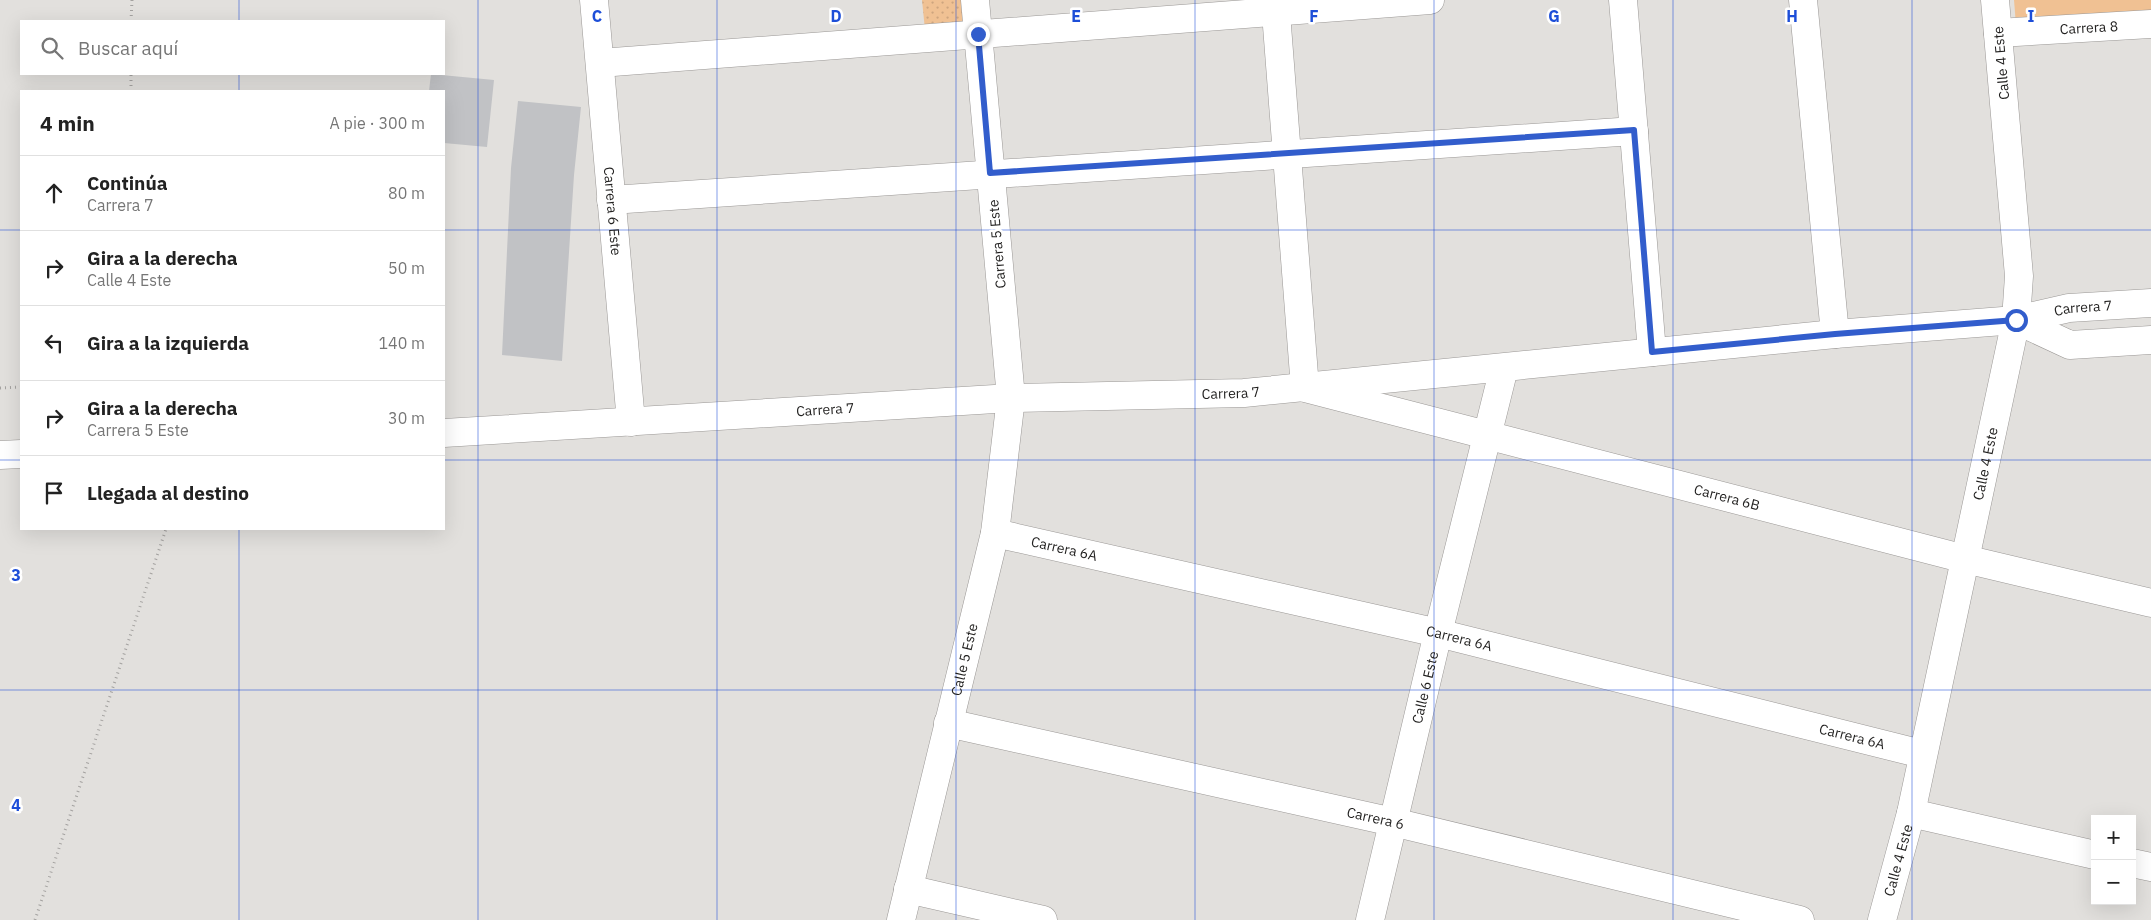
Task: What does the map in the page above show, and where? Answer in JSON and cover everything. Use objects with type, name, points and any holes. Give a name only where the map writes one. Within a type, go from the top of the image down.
[{"type":"street","name":"Carrera 6 Este","points":[[594,0],[631,422]]},
{"type":"street","name":"Carrera 5 Este","points":[[975,0],[1011,398]]},
{"type":"street","points":[[600,63],[978,34],[1275,6],[1430,0]]},
{"type":"street","points":[[1623,0],[1652,352]]},
{"type":"street","points":[[1803,0],[1835,334]]},
{"type":"street","name":"Calle 4 Este","points":[[1882,920],[1911,813],[1922,754],[2016,320],[2019,276],[1995,0]]},
{"type":"street","points":[[1275,6],[1305,388]]},
{"type":"street","name":"Carrera 8","points":[[1998,33],[2151,24]]},
{"type":"street","points":[[611,200],[1634,130]]},
{"type":"street","name":"Carrera 7","points":[[445,433],[1011,398],[1244,393],[1835,334],[2016,320],[2069,308],[2151,303]]},
{"type":"street","name":"Carrera 7","points":[[2016,320],[2070,345],[2151,340]]},
{"type":"street","name":"Calle 6 Este","points":[[1370,920],[1438,633],[1504,368]]},
{"type":"street","name":"Carrera 6B","points":[[1305,388],[1965,559],[2151,603]]},
{"type":"street","name":"Calle 5 Este","points":[[901,920],[995,533],[1011,398]]},
{"type":"street","points":[[0,455],[20,454]]},
{"type":"street","name":"Carrera 6A","points":[[995,533],[1438,633],[1922,754]]},
{"type":"street","name":"Carrera 6","points":[[948,723],[1393,822],[1800,920]]},
{"type":"street","points":[[1911,813],[2091,854]]},
{"type":"street","points":[[2136,864],[2151,868]]},
{"type":"street","points":[[908,889],[1044,920]]},
{"type":"path","points":[[131,20],[132,0]]},
{"type":"path","points":[[131,75],[131,90]]},
{"type":"path","points":[[0,388],[20,387]]},
{"type":"path","points":[[35,920],[166,530]]},
{"type":"shaded area","points":[[922,0],[962,0],[964,26],[925,30]]},
{"type":"shaded area","points":[[2014,0],[2151,0],[2151,12],[2016,25]]},
{"type":"building","points":[[431,75],[494,80],[487,147],[445,143],[445,90],[429,90]]},
{"type":"building","points":[[518,101],[581,107],[574,175],[562,361],[502,355],[511,168]]},
{"type":"route","points":[[978,34],[990,173],[1634,130],[1652,352],[1835,334],[2016,320]]}]
